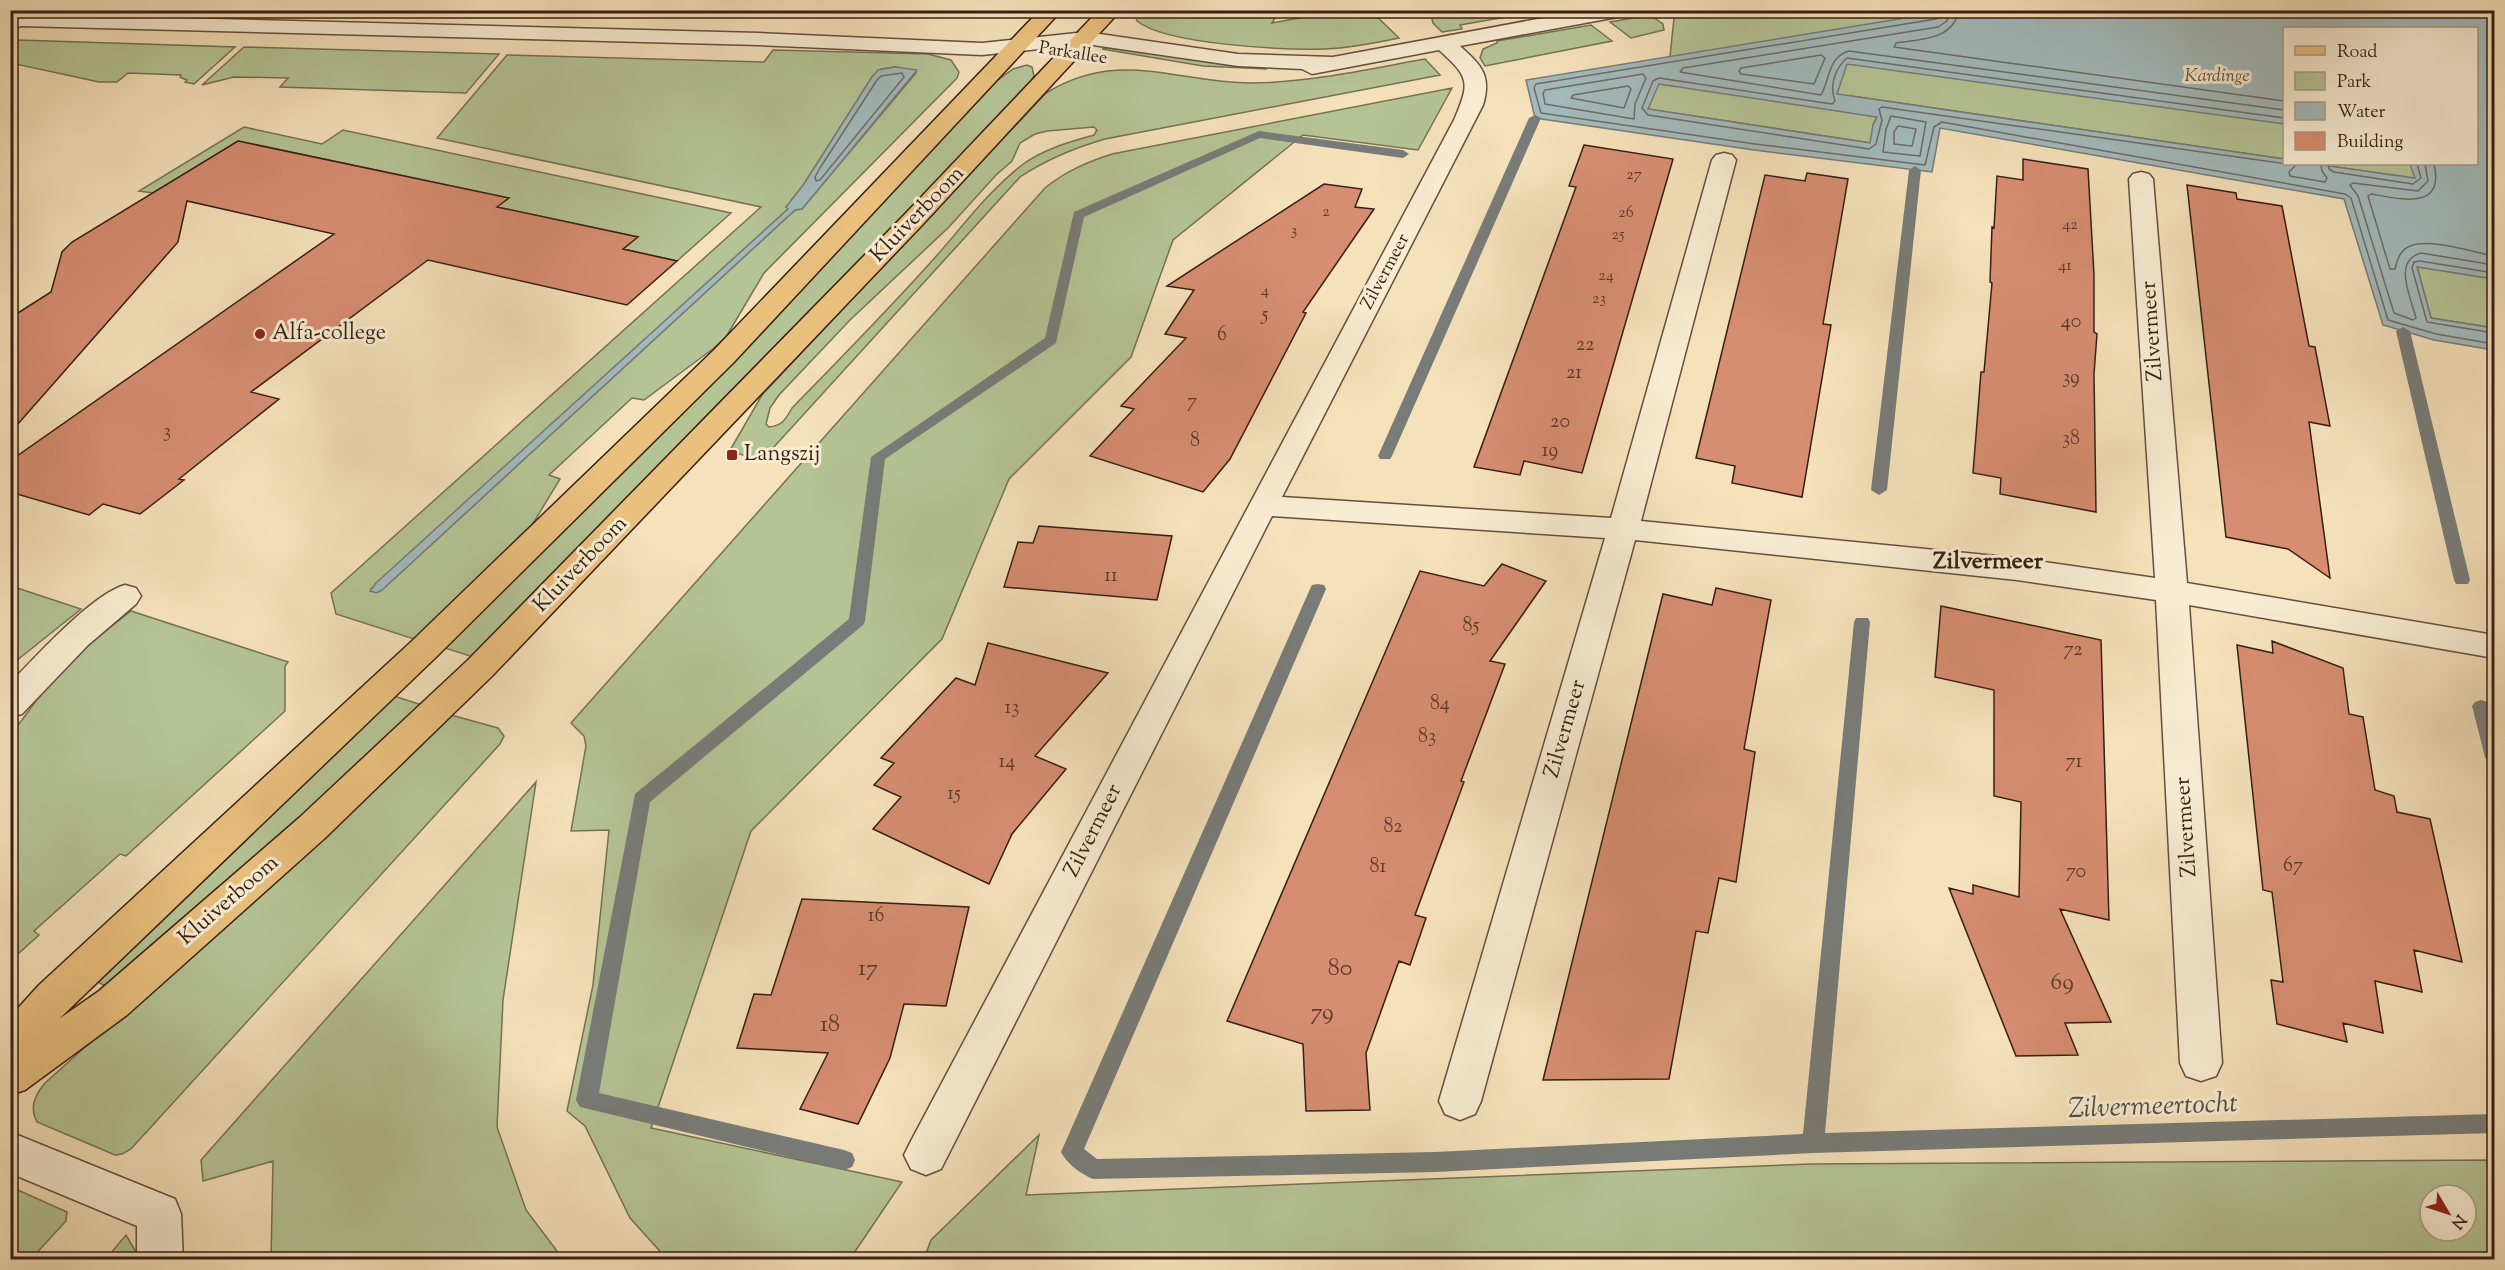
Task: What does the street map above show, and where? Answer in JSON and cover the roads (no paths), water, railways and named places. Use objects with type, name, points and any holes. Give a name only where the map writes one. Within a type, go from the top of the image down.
[{"type":"main road","name":"Kluiverboom","points":[[10,1047],[53,997],[415,658],[724,356],[1052,10]]},
{"type":"main road","name":"Kluiverboom","points":[[10,1077],[113,1003],[312,828],[480,668],[1079,47],[1111,10]]},
{"type":"street","name":"Parkallee","points":[[10,24],[17,20],[759,39],[982,49],[1019,45],[1079,47],[1226,76],[1262,76],[1623,10]]},
{"type":"street","name":"Zilvermeer","points":[[927,1155],[1262,506],[1473,104],[1478,86],[1474,72],[1443,43]]},
{"type":"street","name":"Zilvermeer","points":[[1460,1101],[1623,529],[1724,160]]},
{"type":"street","name":"Zilvermeer","points":[[2141,179],[2172,591],[2201,1063]]},
{"type":"street","points":[[1262,506],[1623,529],[2017,569],[2172,591],[2494,646]]},
{"type":"street","points":[[10,705],[76,637],[125,596]]},
{"type":"street","points":[[10,1152],[159,1214],[160,1260]]},
{"type":"water","name":"Kardinge","points":[[1954,10],[2494,11],[2494,279],[2417,267],[2431,318],[2494,328],[2494,350],[2434,340],[2383,325],[2344,199],[1940,128],[1932,172],[1754,150],[1535,118],[1526,80]],"holes":[[[2283,27],[2478,27],[2478,165],[2410,165],[2415,178],[2322,165],[2283,165],[2283,159],[1837,94],[1847,64],[2283,124]],[[1659,84],[1877,117],[1870,143],[1648,109]]]},
{"type":"water","points":[[895,67],[917,70],[802,209],[795,210],[382,590],[376,593],[370,591],[376,583],[788,209],[786,207],[804,184],[872,77],[878,70]]},
{"type":"waterway","points":[[1385,456],[1535,118]]},
{"type":"waterway","points":[[844,1160],[587,1100],[641,799],[857,621],[878,457],[1051,340],[1078,215],[1259,134],[1403,154]]},
{"type":"waterway","points":[[1879,490],[1915,170]]},
{"type":"waterway","points":[[2403,331],[2462,580]]},
{"type":"waterway","points":[[1318,589],[1072,1152],[1093,1169],[1435,1162],[1813,1143]]},
{"type":"waterway","points":[[1813,1143],[1862,622]]},
{"type":"waterway","points":[[2481,706],[2494,757]]},
{"type":"waterway","name":"Zilvermeertocht","points":[[1813,1143],[2494,1124]]},
{"type":"place","name":"Alfa-college","points":[[260,334]]},
{"type":"place","name":"Langszij","points":[[732,455]]},
{"type":"district","name":"Zilvermeer","points":[[1988,562]]}]
